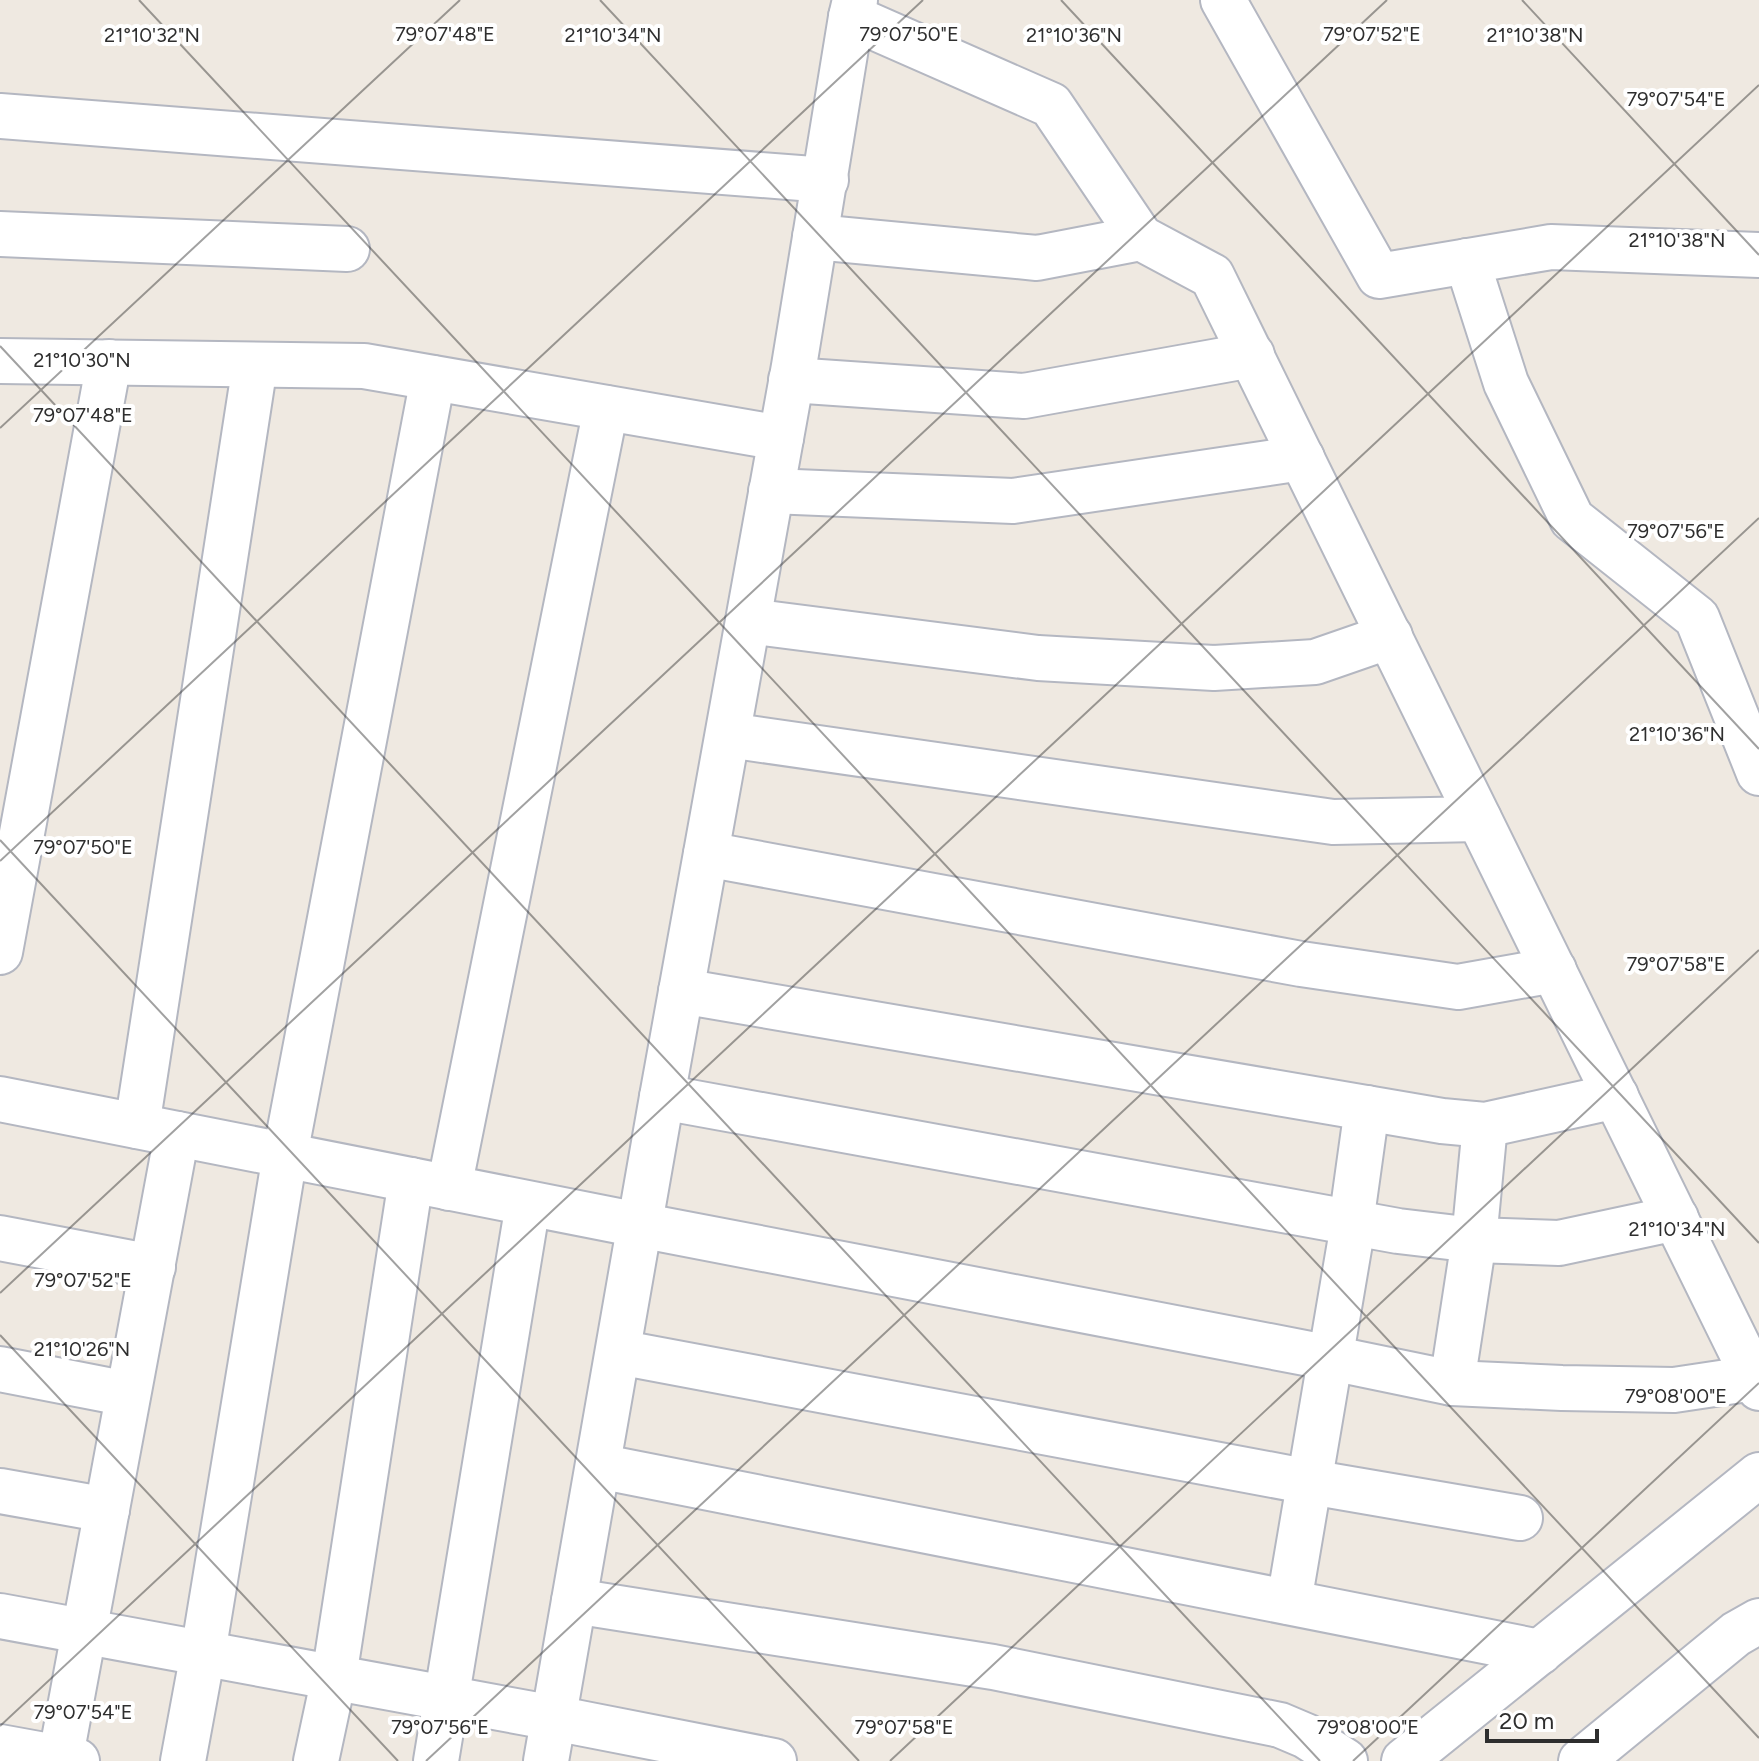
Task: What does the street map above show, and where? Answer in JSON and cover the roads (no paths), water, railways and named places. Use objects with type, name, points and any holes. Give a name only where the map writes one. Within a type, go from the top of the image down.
[{"type":"street","points":[[1223,0],[1379,276],[1551,247],[1759,255]]},
{"type":"street","points":[[0,1099],[528,1204],[639,1225],[1331,1358],[1452,1383],[1674,1390],[1757,1383],[1212,276],[1141,238],[1051,105],[853,9],[781,438],[639,1225],[546,1761]]},
{"type":"street","points":[[0,116],[826,180]]},
{"type":"street","points":[[0,234],[347,249]]},
{"type":"street","points":[[815,237],[1037,258],[1141,238]]},
{"type":"street","points":[[1467,261],[1506,383],[1572,519],[1697,618],[1759,773]]},
{"type":"street","points":[[791,380],[1024,396],[1252,355]]},
{"type":"street","points":[[0,361],[364,366],[781,438]]},
{"type":"street","points":[[0,952],[109,362]]},
{"type":"street","points":[[0,1747],[66,1760],[84,1631],[153,1267],[157,1130],[255,365]]},
{"type":"street","points":[[183,1761],[285,1155],[433,378]]},
{"type":"street","points":[[316,1761],[430,1184],[606,408]]},
{"type":"street","points":[[771,491],[1013,501],[1302,458]]},
{"type":"street","points":[[748,621],[1038,658],[1214,668],[1315,662],[1390,636]]},
{"type":"street","points":[[728,735],[1333,822],[1479,819]]},
{"type":"street","points":[[706,854],[1301,964],[1458,987],[1554,970]]},
{"type":"street","points":[[681,991],[1442,1121],[1485,1125],[1616,1096]]},
{"type":"street","points":[[662,1097],[1398,1231],[1474,1240],[1559,1243],[1676,1218]]},
{"type":"street","points":[[1289,1602],[1353,1225],[1367,1108]]},
{"type":"street","points":[[1452,1383],[1474,1240],[1485,1125]]},
{"type":"street","points":[[436,1761],[528,1204]]},
{"type":"street","points":[[0,1238],[153,1267]]},
{"type":"street","points":[[618,1352],[1310,1482],[1520,1518]]},
{"type":"street","points":[[0,1369],[128,1394]]},
{"type":"street","points":[[598,1466],[1540,1652]]},
{"type":"street","points":[[1404,1761],[1759,1475]]},
{"type":"street","points":[[0,1491],[107,1510]]},
{"type":"street","points":[[574,1601],[993,1667],[1280,1725],[1306,1736],[1345,1761]]},
{"type":"street","points":[[0,1616],[774,1761]]},
{"type":"street","points":[[1581,1761],[1736,1634],[1759,1621]]}]
